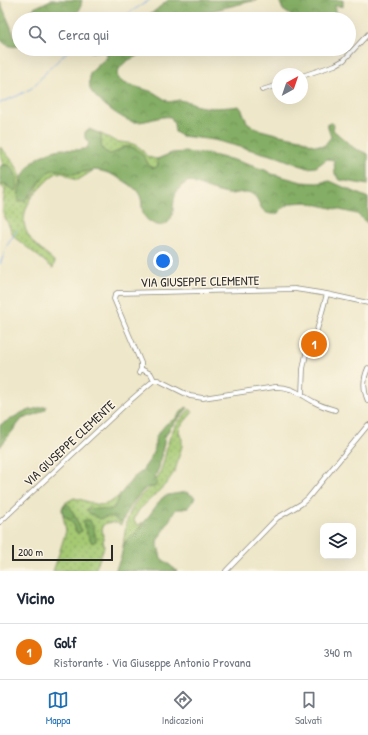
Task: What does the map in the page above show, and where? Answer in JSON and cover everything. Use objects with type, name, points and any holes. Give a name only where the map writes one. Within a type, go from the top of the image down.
[{"type":"street","points":[[356,47],[368,34]]},
{"type":"street","points":[[308,74],[335,65],[348,56]]},
{"type":"street","points":[[262,90],[272,86]]},
{"type":"street","name":"VIA GIUSEPPE CLEMENTE","points":[[0,522],[124,406],[154,380],[151,374],[140,371],[141,363],[114,299],[116,294],[295,289],[368,303]]},
{"type":"street","points":[[302,394],[303,369],[306,354],[317,330],[327,294]]},
{"type":"street","points":[[368,368],[364,386],[368,401]]},
{"type":"street","points":[[154,380],[158,380],[196,398],[275,387],[289,388],[302,394],[313,402],[335,410]]},
{"type":"street","points":[[226,571],[277,518],[301,504],[308,498],[368,425]]},
{"type":"green space","points":[[51,0],[82,0],[80,9],[77,12],[29,12],[34,8]]},
{"type":"green space","points":[[168,0],[257,0],[206,12],[153,12]]},
{"type":"green space","points":[[279,0],[343,0],[343,7],[335,5],[336,12],[286,12],[283,10]]},
{"type":"green space","points":[[0,1],[12,30],[12,47],[8,46],[0,39]]},
{"type":"green space","points":[[108,56],[138,56],[124,63],[117,73],[118,79],[124,83],[153,92],[169,102],[179,100],[193,103],[194,105],[211,108],[239,106],[247,122],[257,129],[301,139],[313,145],[324,146],[331,137],[327,125],[332,122],[334,125],[333,130],[354,148],[368,154],[368,185],[340,180],[335,174],[334,160],[327,159],[316,167],[307,168],[278,157],[214,140],[182,136],[175,132],[171,117],[162,117],[139,122],[129,121],[103,104],[97,98],[90,89],[90,73]]},
{"type":"green space","points":[[89,129],[101,134],[101,145],[105,151],[111,154],[125,147],[137,149],[142,153],[150,167],[154,168],[158,166],[157,159],[172,153],[185,152],[208,154],[234,160],[265,170],[272,174],[302,182],[317,183],[330,181],[368,198],[368,224],[357,214],[306,202],[292,203],[284,207],[277,214],[270,214],[263,210],[254,195],[250,193],[223,193],[208,189],[189,181],[176,193],[170,220],[163,225],[157,225],[145,217],[140,195],[137,191],[123,180],[111,174],[94,170],[73,174],[59,170],[50,171],[25,201],[19,201],[18,194],[23,175],[31,164],[48,152],[62,149],[78,150],[85,148],[89,143],[85,138],[85,132]]},
{"type":"green space","points":[[101,134],[115,141],[137,146],[149,157],[157,159],[158,166],[155,168],[150,167],[141,154],[132,148],[124,147],[114,153],[108,153],[102,147]]},
{"type":"green space","points":[[0,147],[11,159],[19,172],[20,185],[18,197],[25,201],[34,192],[46,173],[50,170],[62,170],[72,174],[94,170],[78,180],[75,180],[63,173],[53,175],[31,198],[27,206],[24,218],[27,233],[31,240],[55,262],[53,268],[14,237],[3,213],[5,190],[0,185],[4,184],[7,187],[6,165],[2,165],[3,161],[0,154]]},
{"type":"green space","points":[[2,165],[9,165],[14,170],[17,180],[17,190],[14,191],[4,184],[0,185],[0,167]]},
{"type":"green space","points":[[46,406],[46,409],[37,414],[22,419],[0,447],[0,425],[23,412]]},
{"type":"green space","points":[[186,407],[188,408],[170,428],[165,437],[159,468],[154,478],[157,482],[155,487],[147,487],[143,491],[133,503],[122,522],[117,521],[114,517],[100,519],[89,513],[87,510],[88,508],[109,510],[114,508],[119,496],[149,461],[155,448],[155,440],[157,435],[166,424],[175,419]]},
{"type":"green space","points":[[190,409],[193,412],[180,427],[179,432],[182,439],[182,446],[175,471],[166,484],[139,510],[134,519],[135,523],[138,525],[143,522],[137,532],[126,541],[123,547],[125,529],[129,514],[143,494],[150,487],[152,488],[157,482],[156,480],[161,469],[171,434],[177,424]]},
{"type":"green space","points":[[186,492],[195,497],[192,503],[186,508],[176,509],[157,541],[161,558],[177,571],[115,571],[126,541],[137,532],[162,498],[168,495]]},
{"type":"green space","points":[[119,496],[113,508],[105,510],[117,521],[122,522],[121,525],[112,522],[106,523],[102,526],[104,547],[95,571],[53,571],[66,531],[63,515],[72,522],[78,533],[67,504],[63,506],[65,503],[74,498],[102,505],[107,504]]},
{"type":"green space","points":[[67,504],[70,506],[82,531],[78,533],[76,532],[72,522],[63,515],[63,506]]},
{"type":"green space","points":[[85,520],[90,520],[94,531],[96,541],[92,543],[84,527],[83,522]]},
{"type":"waterway","points":[[130,12],[150,0]]},
{"type":"waterway","points":[[0,103],[32,88],[63,56]]},
{"type":"waterway","points":[[0,264],[6,247],[17,230]]},
{"type":"place","name":"Golf","points":[[314,344]]}]
